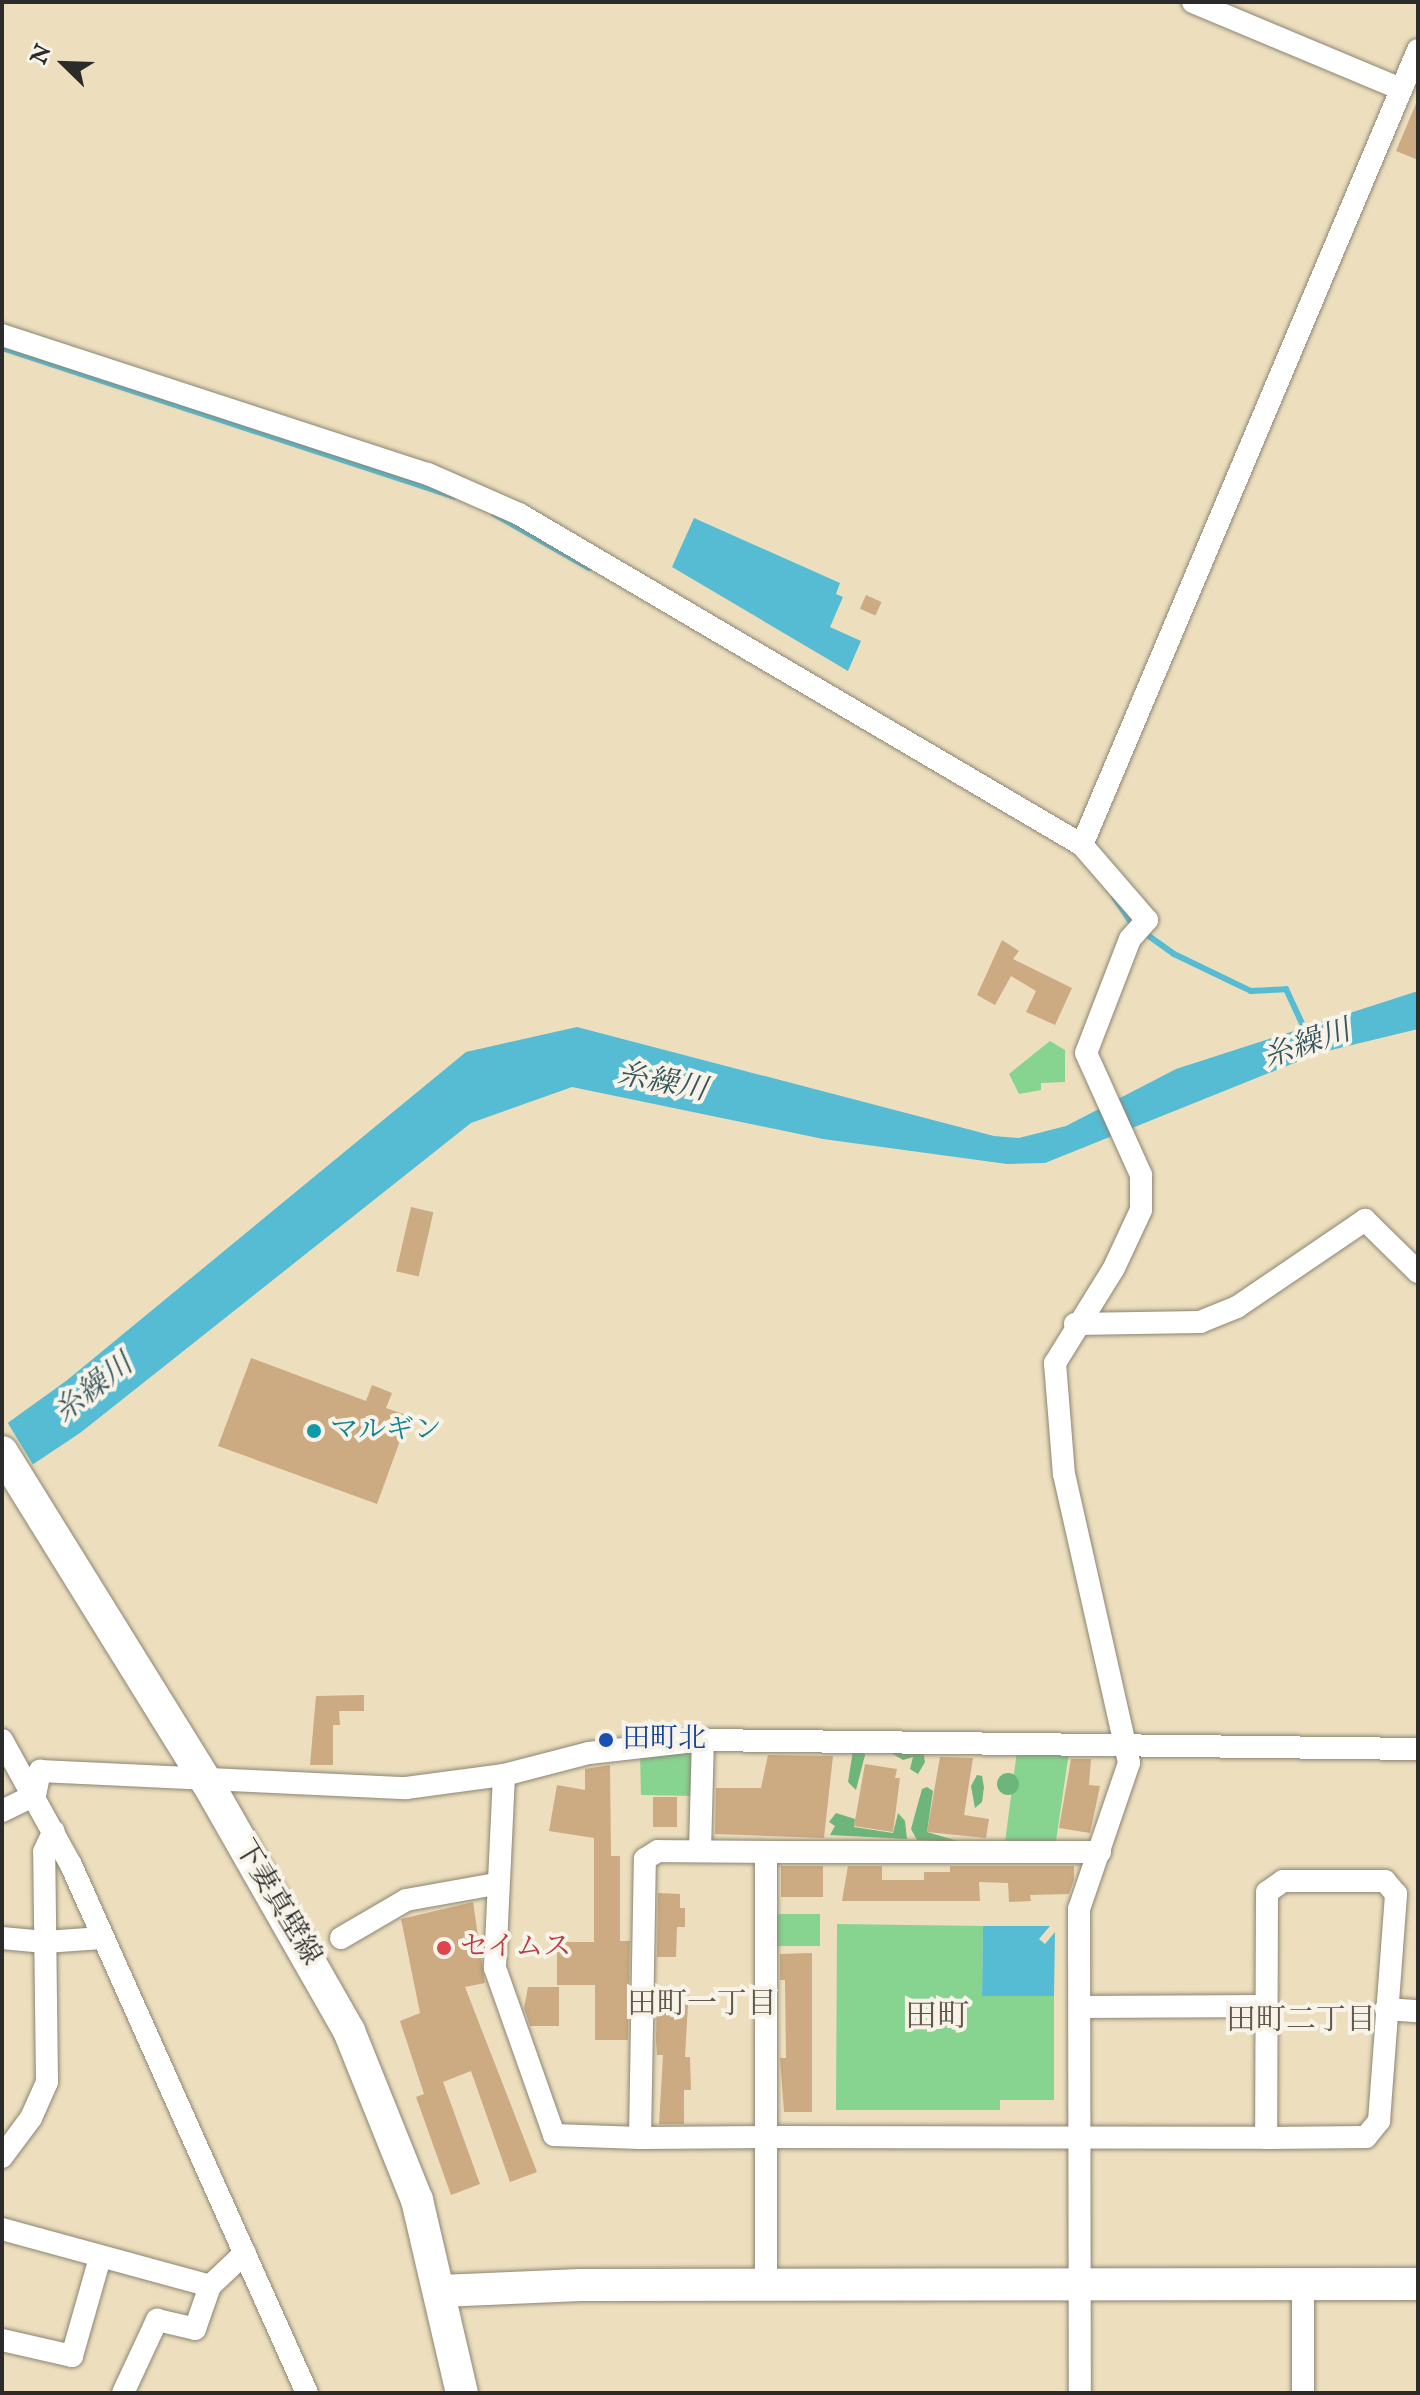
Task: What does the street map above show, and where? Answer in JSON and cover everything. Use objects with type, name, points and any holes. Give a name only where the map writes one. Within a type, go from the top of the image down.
[{"type":"main road","name":"下妻真壁線","points":[[2,1452],[207,1782],[349,2031],[417,2200],[441,2291],[462,2393]]},
{"type":"main road","points":[[441,2291],[766,2285],[1418,2284]]},
{"type":"street","points":[[1193,2],[1401,89]]},
{"type":"street","points":[[1082,845],[1418,50]]},
{"type":"street","points":[[2,335],[472,491],[1082,845],[1147,920],[1137,930],[1086,1053],[1134,1160],[1144,1192],[1135,1229],[1075,1324],[1055,1363],[1055,1405],[1064,1474],[1127,1744],[1122,1792],[1079,1909],[1080,2393]]},
{"type":"street","points":[[1075,1324],[1200,1322],[1237,1307],[1365,1220],[1418,1272]]},
{"type":"street","points":[[2,1740],[54,1831],[307,2393]]},
{"type":"street","points":[[700,1851],[703,1740]]},
{"type":"street","points":[[35,1795],[40,1771],[207,1782],[406,1788],[504,1775],[589,1753],[703,1740],[1418,1749]]},
{"type":"street","points":[[504,1775],[496,1884],[495,1968],[548,2129],[560,2137],[1266,2138],[1373,2134],[1379,2121],[1396,1894],[1385,1881],[1273,1884],[1266,1901],[1266,2138]]},
{"type":"street","points":[[2,1811],[35,1795]]},
{"type":"street","points":[[2,2157],[31,2118],[47,2082],[44,1852],[54,1831]]},
{"type":"street","points":[[640,2138],[642,1866],[658,1851],[1100,1852]]},
{"type":"street","points":[[766,1852],[766,2285]]},
{"type":"street","points":[[341,1938],[406,1900],[496,1884]]},
{"type":"street","points":[[2,1938],[45,1942],[102,1938]]},
{"type":"street","points":[[1081,2007],[1266,2006]]},
{"type":"street","points":[[1386,2009],[1418,2011]]},
{"type":"street","points":[[2,2229],[210,2286]]},
{"type":"street","points":[[123,2393],[157,2320],[195,2329],[210,2286],[245,2253]]},
{"type":"street","points":[[2,2340],[72,2356],[100,2258]]},
{"type":"street","points":[[1303,2285],[1303,2393]]},
{"type":"green space","points":[[1050,1041],[1065,1050],[1065,1082],[1041,1083],[1041,1090],[1019,1094],[1009,1074]]},
{"type":"green space","points":[[686,1749],[696,1758],[695,1796],[641,1795],[640,1752]]},
{"type":"green space","points":[[853,1750],[863,1750],[865,1755],[856,1790],[848,1782]]},
{"type":"green space","points":[[923,1750],[925,1762],[918,1774],[910,1769],[913,1757],[903,1760],[891,1753]]},
{"type":"green space","points":[[1017,1751],[1069,1752],[1056,1841],[1005,1842]]},
{"type":"green space","points":[[1008,1773],[1019,1784],[1008,1795],[997,1784]]},
{"type":"green space","points":[[977,1775],[982,1776],[984,1787],[982,1802],[975,1808],[971,1786]]},
{"type":"green space","points":[[927,1787],[933,1791],[927,1832],[961,1842],[917,1840],[911,1829],[922,1789]]},
{"type":"green space","points":[[836,1813],[855,1819],[854,1827],[893,1833],[898,1813],[905,1821],[907,1839],[830,1835],[835,1826],[829,1822]]},
{"type":"green space","points":[[776,1914],[820,1914],[820,1946],[776,1946]]},
{"type":"green space","points":[[837,1924],[983,1926],[982,1996],[1054,1996],[1054,2100],[1000,2100],[1000,2110],[836,2110]]},
{"type":"water","points":[[694,518],[840,583],[836,594],[843,597],[830,627],[861,641],[848,671],[672,567]]},
{"type":"water","name":"糸繰川","points":[[1418,991],[1418,1029],[1319,1053],[1045,1163],[1007,1164],[823,1139],[572,1087],[471,1123],[80,1433],[2,1485],[2,1427],[66,1381],[466,1052],[577,1027],[994,1136],[1019,1138],[1066,1126],[1176,1069]]},
{"type":"water","points":[[983,1926],[1050,1926],[1039,1939],[1045,1944],[1055,1932],[1054,1996],[982,1996]]},
{"type":"pier","points":[[6,1420],[35,1468],[5,1488],[2,1422]]},
{"type":"building","points":[[1418,99],[1418,160],[1396,151]]},
{"type":"building","points":[[866,595],[882,602],[875,616],[860,609]]},
{"type":"building","points":[[1002,940],[1019,951],[1013,959],[1072,988],[1055,1025],[1026,1012],[1036,991],[1011,976],[995,1005],[977,995]]},
{"type":"building","points":[[411,1207],[433,1212],[419,1276],[396,1271]]},
{"type":"building","name":"マルギン","points":[[251,1358],[366,1401],[372,1385],[392,1393],[386,1408],[409,1416],[377,1504],[218,1446]]},
{"type":"building","points":[[364,1695],[364,1711],[339,1711],[340,1725],[333,1725],[333,1765],[310,1765],[316,1696]]},
{"type":"building","points":[[768,1755],[833,1756],[824,1838],[715,1834],[716,1788],[761,1788]]},
{"type":"building","points":[[940,1757],[973,1758],[964,1815],[989,1819],[986,1838],[927,1832]]},
{"type":"building","points":[[1071,1759],[1091,1759],[1089,1785],[1100,1786],[1090,1833],[1059,1828]]},
{"type":"building","points":[[865,1764],[897,1769],[895,1778],[900,1778],[893,1832],[854,1826]]},
{"type":"building","points":[[610,1765],[611,1856],[620,1856],[620,1941],[630,1941],[628,2040],[595,2040],[595,1985],[557,1985],[557,1942],[594,1942],[594,1838],[549,1831],[557,1785],[585,1790],[585,1769]]},
{"type":"building","points":[[653,1797],[677,1797],[677,1827],[653,1827]]},
{"type":"building","points":[[781,1866],[823,1866],[823,1897],[781,1897]]},
{"type":"building","points":[[848,1866],[882,1866],[882,1880],[924,1880],[924,1872],[950,1872],[950,1866],[1074,1866],[1074,1880],[1069,1894],[1030,1895],[1031,1901],[1009,1902],[1008,1883],[979,1882],[980,1901],[842,1901]]},
{"type":"building","points":[[658,1893],[680,1894],[680,1908],[685,1908],[685,1927],[677,1927],[676,1957],[657,1957]]},
{"type":"building","points":[[473,1902],[485,1983],[465,1987],[537,2172],[510,2182],[471,2071],[443,2082],[480,2184],[451,2195],[416,2097],[424,2094],[400,2021],[420,2013],[401,1919]]},
{"type":"building","points":[[812,1953],[812,2112],[784,2112],[780,2058],[786,2058],[785,1980],[780,1980],[780,1954]]},
{"type":"building","points":[[528,1987],[559,1987],[559,2026],[530,2026],[524,2008]]},
{"type":"building","points":[[657,1988],[689,1988],[685,2057],[690,2057],[691,2090],[684,2090],[684,2124],[659,2124],[663,2055],[657,2055]]},
{"type":"waterway","points":[[2,348],[454,497]]},
{"type":"waterway","points":[[494,514],[589,568]]},
{"type":"waterway","name":"糸繰川","points":[[1114,897],[1132,924],[1174,954],[1251,991],[1286,989],[1306,1032]]},
{"type":"place","name":"マルギン","points":[[314,1431]]},
{"type":"place","name":"田町北","points":[[606,1740]]},
{"type":"place","name":"セイムス","points":[[444,1948]]},
{"type":"district","name":"田町一丁目","points":[[702,2005]]},
{"type":"district","name":"田町","points":[[937,2018]]},
{"type":"district","name":"田町二丁目","points":[[1301,2021]]}]
